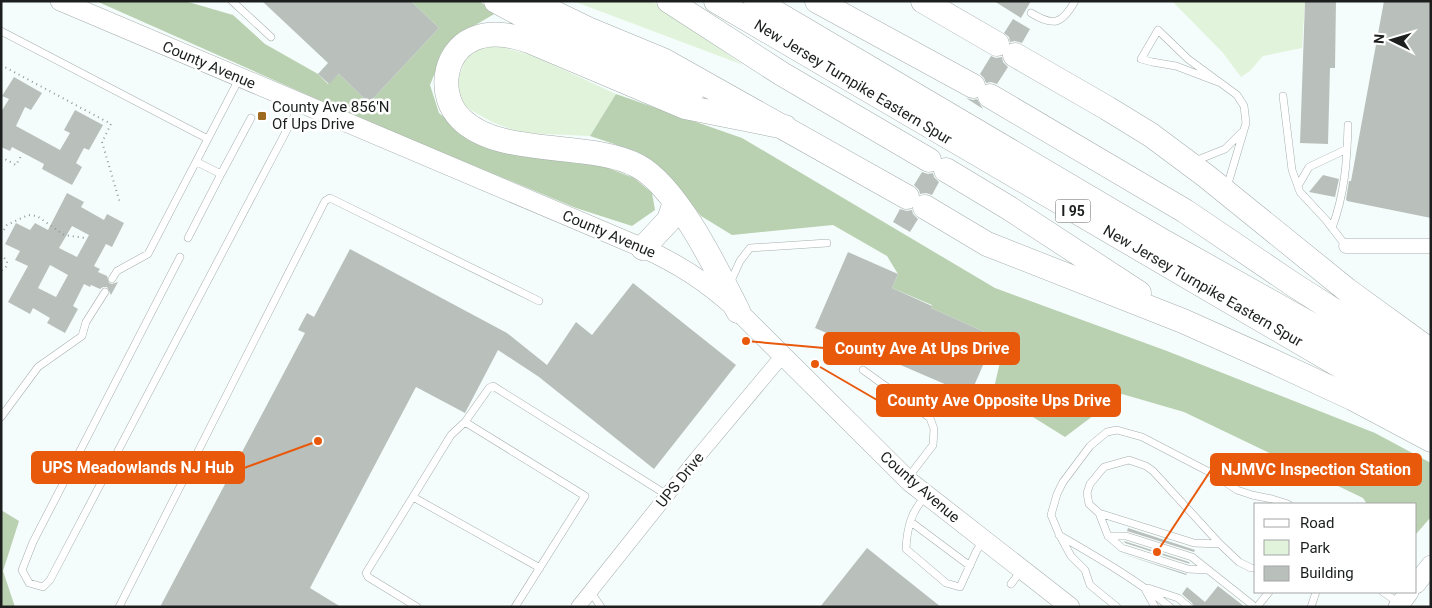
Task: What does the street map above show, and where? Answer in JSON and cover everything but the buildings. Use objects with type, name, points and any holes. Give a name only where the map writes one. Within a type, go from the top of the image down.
[{"type":"highway","points":[[496,1],[583,46],[785,127]]},
{"type":"highway","points":[[530,1],[588,29],[663,60],[785,127],[987,244],[1183,322],[1330,388],[1431,440]]},
{"type":"highway","points":[[669,1],[782,74],[1009,208],[1183,322]]},
{"type":"highway","name":"New Jersey Turnpike Eastern Spur","points":[[716,1],[1431,419]]},
{"type":"highway","name":"New Jersey Turnpike Eastern Spur","points":[[756,1],[1161,240],[1431,392]]},
{"type":"highway","points":[[817,1],[982,91],[1185,211],[1431,372]]},
{"type":"highway","points":[[923,1],[1151,135],[1189,163],[1340,285],[1431,351]]},
{"type":"highway","points":[[730,299],[684,214],[653,177],[630,162],[606,156],[488,136],[470,127],[455,113],[447,94],[447,75],[453,57],[466,43],[490,35],[509,35],[528,41],[685,107],[785,127]]},
{"type":"highway","points":[[643,248],[669,220],[675,202]]},
{"type":"main road","name":"County Avenue","points":[[60,1],[643,248],[686,270],[730,299],[783,355],[926,496],[1070,607]]},
{"type":"main road","points":[[1417,583],[1431,565]]},
{"type":"street","points":[[1346,246],[1431,246]]},
{"type":"street","name":"UPS Drive","points":[[578,607],[667,495],[783,355]]},
{"type":"lane","points":[[232,1],[271,37]]},
{"type":"lane","points":[[1030,13],[1046,20],[1060,20],[1067,15],[1075,1]]},
{"type":"lane","points":[[1218,82],[1176,66],[1141,59],[1158,30],[1188,59],[1242,100],[1246,112],[1245,127],[1226,193]]},
{"type":"lane","points":[[1,31],[208,139]]},
{"type":"lane","points":[[112,279],[117,271],[148,254],[239,78]]},
{"type":"lane","points":[[1283,96],[1292,170],[1300,192],[1346,246]]},
{"type":"lane","points":[[180,257],[33,542],[22,570],[29,583],[43,587],[50,580],[301,104]]},
{"type":"lane","points":[[188,238],[251,118]]},
{"type":"lane","points":[[1332,228],[1340,208],[1347,170],[1348,125]]},
{"type":"lane","points":[[1189,163],[1226,149],[1245,127]]},
{"type":"lane","points":[[1298,186],[1309,167],[1347,149]]},
{"type":"lane","points":[[196,162],[221,174]]},
{"type":"lane","points":[[119,607],[325,201],[330,198],[538,301]]},
{"type":"lane","points":[[730,299],[740,261],[750,248],[827,242]]},
{"type":"lane","points":[[1,417],[38,367],[82,336],[86,322],[105,292]]},
{"type":"lane","points":[[863,370],[930,418],[934,429],[934,445],[907,479]]},
{"type":"lane","points":[[417,607],[368,577],[366,573],[451,436],[465,422],[489,388],[493,386],[667,495]]},
{"type":"lane","points":[[465,422],[585,496],[515,607]]},
{"type":"lane","points":[[1117,607],[1090,585],[1085,570],[1071,556],[1051,515],[1057,494],[1063,482],[1090,446],[1108,432],[1117,430],[1142,437],[1215,475],[1237,490],[1285,503]]},
{"type":"lane","points":[[1220,544],[1194,543],[1099,513],[1089,504],[1087,493],[1090,484],[1104,467],[1129,460],[1146,466],[1220,544],[1240,562],[1254,568]]},
{"type":"lane","points":[[926,496],[917,505],[910,522],[907,532],[906,549],[946,583],[960,587],[983,540]]},
{"type":"lane","points":[[413,497],[540,568]]},
{"type":"lane","points":[[1099,513],[1108,536],[1122,548],[1188,570],[1208,570]]},
{"type":"lane","points":[[910,522],[970,566]]},
{"type":"lane","points":[[1059,534],[1143,586],[1170,607]]},
{"type":"lane","points":[[1108,536],[1126,536],[1192,557],[1256,607],[1268,593]]},
{"type":"lane","points":[[1011,584],[1022,570]]},
{"type":"lane","points":[[1143,586],[1155,607]]},
{"type":"lane","points":[[1143,586],[1178,598],[1189,607]]},
{"type":"lane","points":[[590,591],[601,607]]},
{"type":"lane","points":[[1311,607],[1316,593]]},
{"type":"lane","points":[[1385,593],[1402,601]]},
{"type":"path","points":[[1,66],[111,124],[102,142],[120,203]]},
{"type":"path","points":[[1,157],[16,165],[21,156]]},
{"type":"path","points":[[1,234],[7,225],[28,215],[37,216],[64,235],[84,238]]},
{"type":"path","points":[[1,254],[7,261],[7,266],[1,272]]},
{"type":"green space","points":[[96,1],[185,1],[233,15],[265,44],[318,74],[328,84],[339,74],[369,103],[439,28],[411,1],[479,1],[496,13],[460,34],[442,55],[430,85],[439,113],[465,135],[595,163],[634,178],[652,193],[655,210],[632,226],[576,208],[366,121]]},
{"type":"green space","points":[[573,1],[652,1],[743,65]]},
{"type":"green space","points":[[1172,1],[1305,1],[1302,48],[1263,56],[1250,71],[1241,77],[1223,53]]},
{"type":"green space","points":[[488,43],[534,56],[616,94],[590,136],[521,133],[492,122],[460,104],[458,81],[465,59]]},
{"type":"green space","points":[[616,94],[742,138],[995,288],[1167,351],[1375,433],[1431,463],[1431,517],[1417,533],[1417,503],[1366,503],[1363,498],[1184,412],[1122,394],[1065,437],[993,392],[1005,341],[931,308],[932,305],[892,288],[898,274],[887,256],[833,225],[732,235],[701,216],[665,172],[635,151],[590,136]]},
{"type":"green space","points":[[1,510],[19,521],[3,571],[15,607],[1,607]]},
{"type":"place","name":"County Ave 856'N Of Ups Drive","points":[[262,116]]},
{"type":"place","name":"County Ave At Ups Drive","points":[[746,341]]},
{"type":"place","name":"County Ave Opposite Ups Drive","points":[[815,364]]},
{"type":"place","name":"UPS Meadowlands NJ Hub","points":[[318,441]]},
{"type":"place","name":"NJMVC Inspection Station","points":[[1157,552]]}]
